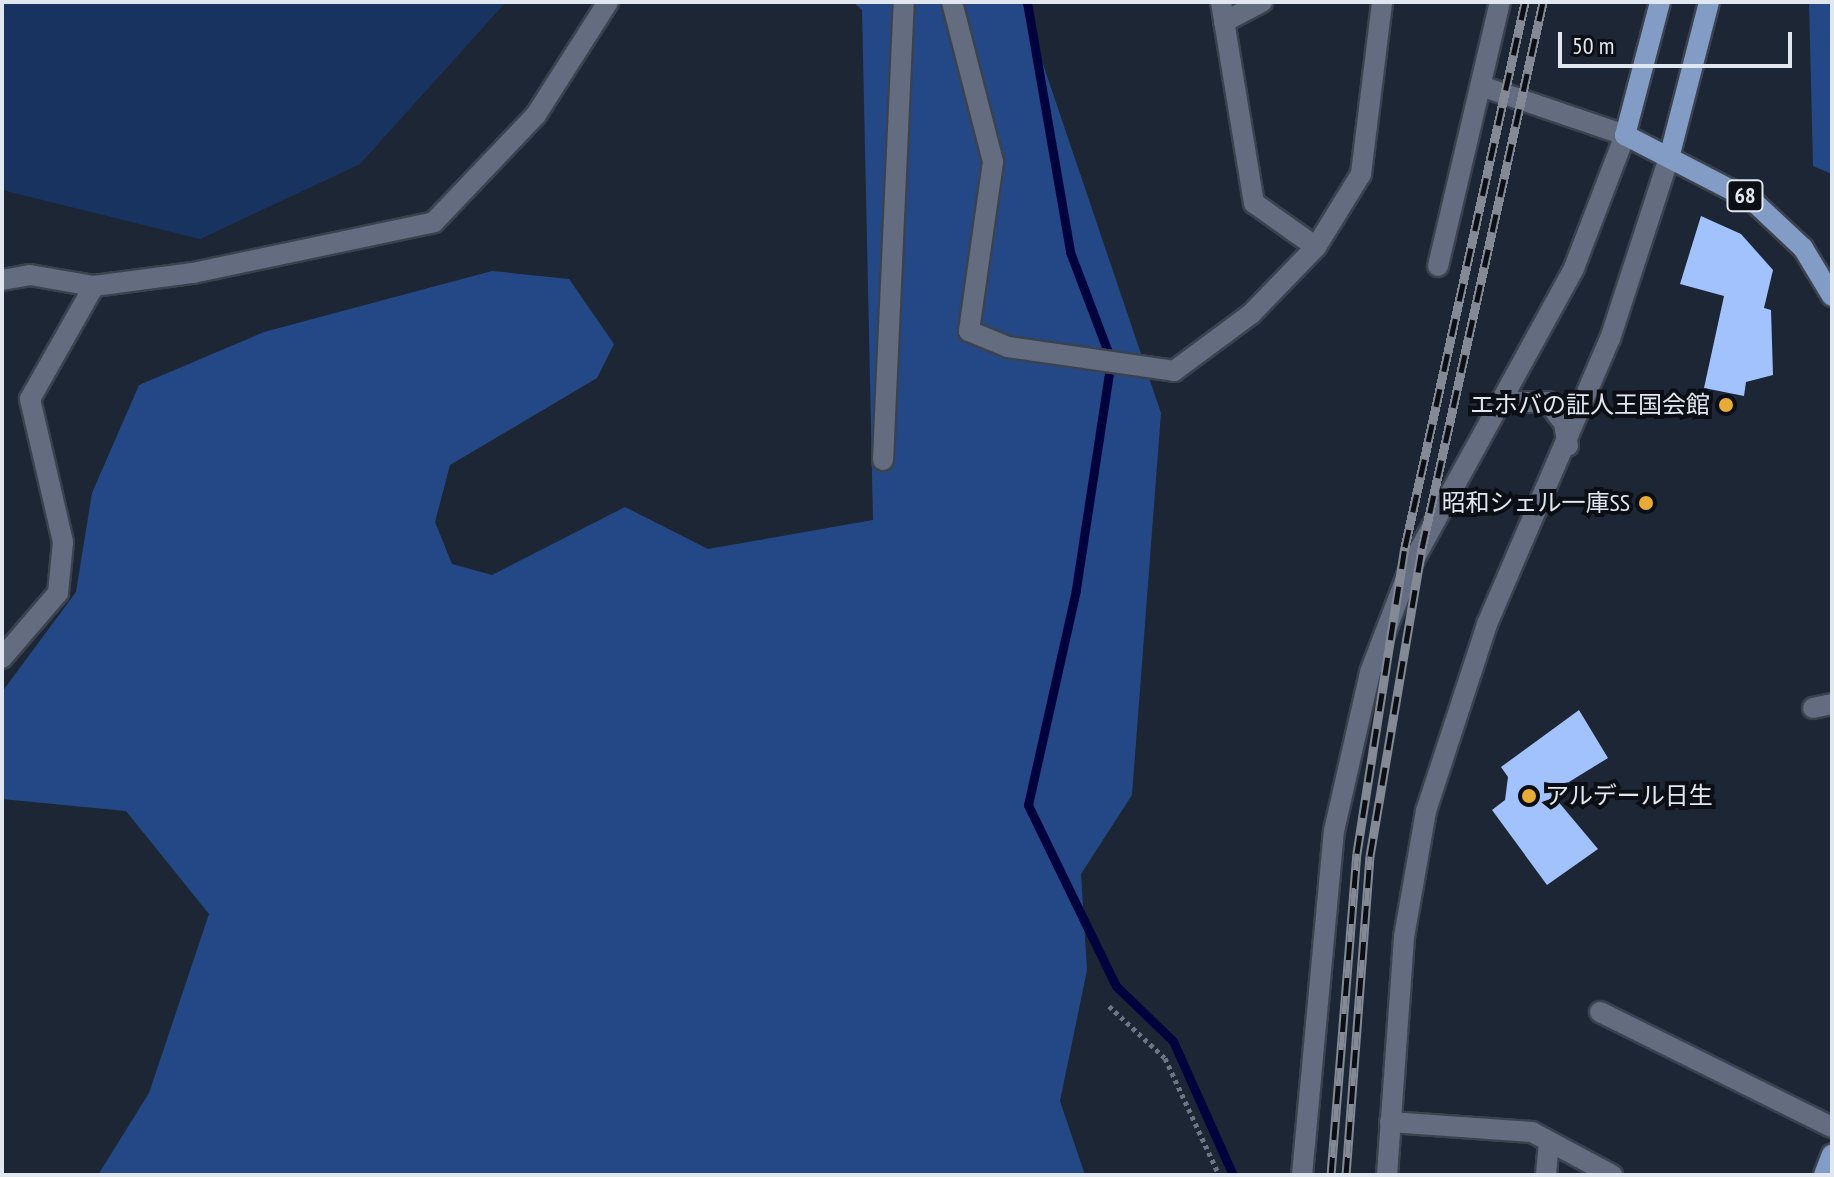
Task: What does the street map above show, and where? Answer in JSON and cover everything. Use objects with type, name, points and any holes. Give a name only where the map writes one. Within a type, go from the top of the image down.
[{"type":"main road","points":[[1625,135],[1660,2]]},
{"type":"main road","points":[[1670,154],[1709,2]]},
{"type":"main road","name":"68","points":[[1625,135],[1670,154],[1773,218],[1818,266],[1832,296]]},
{"type":"main road","points":[[1824,1175],[1832,1154]]},
{"type":"street","points":[[2,280],[30,275],[94,286],[193,273],[434,222],[536,115],[608,2]]},
{"type":"street","points":[[883,460],[904,2]]},
{"type":"street","points":[[952,2],[993,162],[969,331],[1008,347],[1174,371],[1251,314],[1316,247],[1361,174],[1382,2]]},
{"type":"street","points":[[1262,2],[1222,12],[1254,203],[1316,247]]},
{"type":"street","points":[[1438,266],[1500,2]]},
{"type":"street","points":[[1302,1175],[1322,926],[1356,722],[1411,565],[1504,402],[1574,268],[1625,135],[1481,86]]},
{"type":"street","points":[[1387,1175],[1404,937],[1426,811],[1487,624],[1568,446],[1670,154]]},
{"type":"street","points":[[2,658],[58,593],[63,542],[30,399],[94,286]]},
{"type":"street","points":[[1504,402],[1548,402],[1564,423],[1568,446]]},
{"type":"street","points":[[1600,1012],[1832,1127]]},
{"type":"street","points":[[1390,1122],[1532,1132],[1612,1175]]},
{"type":"street","points":[[1546,1175],[1549,1142]]},
{"type":"path","points":[[1109,1006],[1165,1058],[1219,1175]]},
{"type":"shaded area","points":[[2,2],[506,2],[360,164],[200,239],[2,190]]},
{"type":"shaded area","points":[[853,2],[1022,2],[1161,413],[1132,795],[1081,874],[1087,970],[1060,1101],[1085,1175],[98,1175],[149,1093],[209,914],[126,811],[2,799],[2,692],[76,592],[92,493],[139,385],[264,332],[492,271],[569,279],[614,344],[597,378],[450,465],[435,522],[452,564],[492,575],[625,507],[708,549],[873,520],[862,10]]},
{"type":"shaded area","points":[[1809,2],[1832,2],[1832,174],[1813,166]]},
{"type":"building","points":[[1701,216],[1741,234],[1773,270],[1764,308],[1771,310],[1773,375],[1746,382],[1744,396],[1704,388],[1724,296],[1680,284]]},
{"type":"building","name":"アルデール日生","points":[[1579,710],[1608,758],[1551,793],[1598,849],[1547,885],[1492,810],[1505,800],[1508,777],[1501,767]]},
{"type":"waterway","points":[[1027,2],[1070,252],[1111,360],[1076,590],[1028,805],[1116,986],[1173,1041],[1233,1175]]},
{"type":"railway","points":[[1331,1175],[1357,853],[1405,547],[1525,2]]},
{"type":"railway","points":[[1346,1175],[1370,856],[1422,548],[1543,2]]},
{"type":"place","name":"エホバの証人王国会館","points":[[1726,405]]},
{"type":"place","name":"昭和シェル一庫SS","points":[[1646,503]]},
{"type":"place","name":"アルデール日生","points":[[1529,796]]}]
